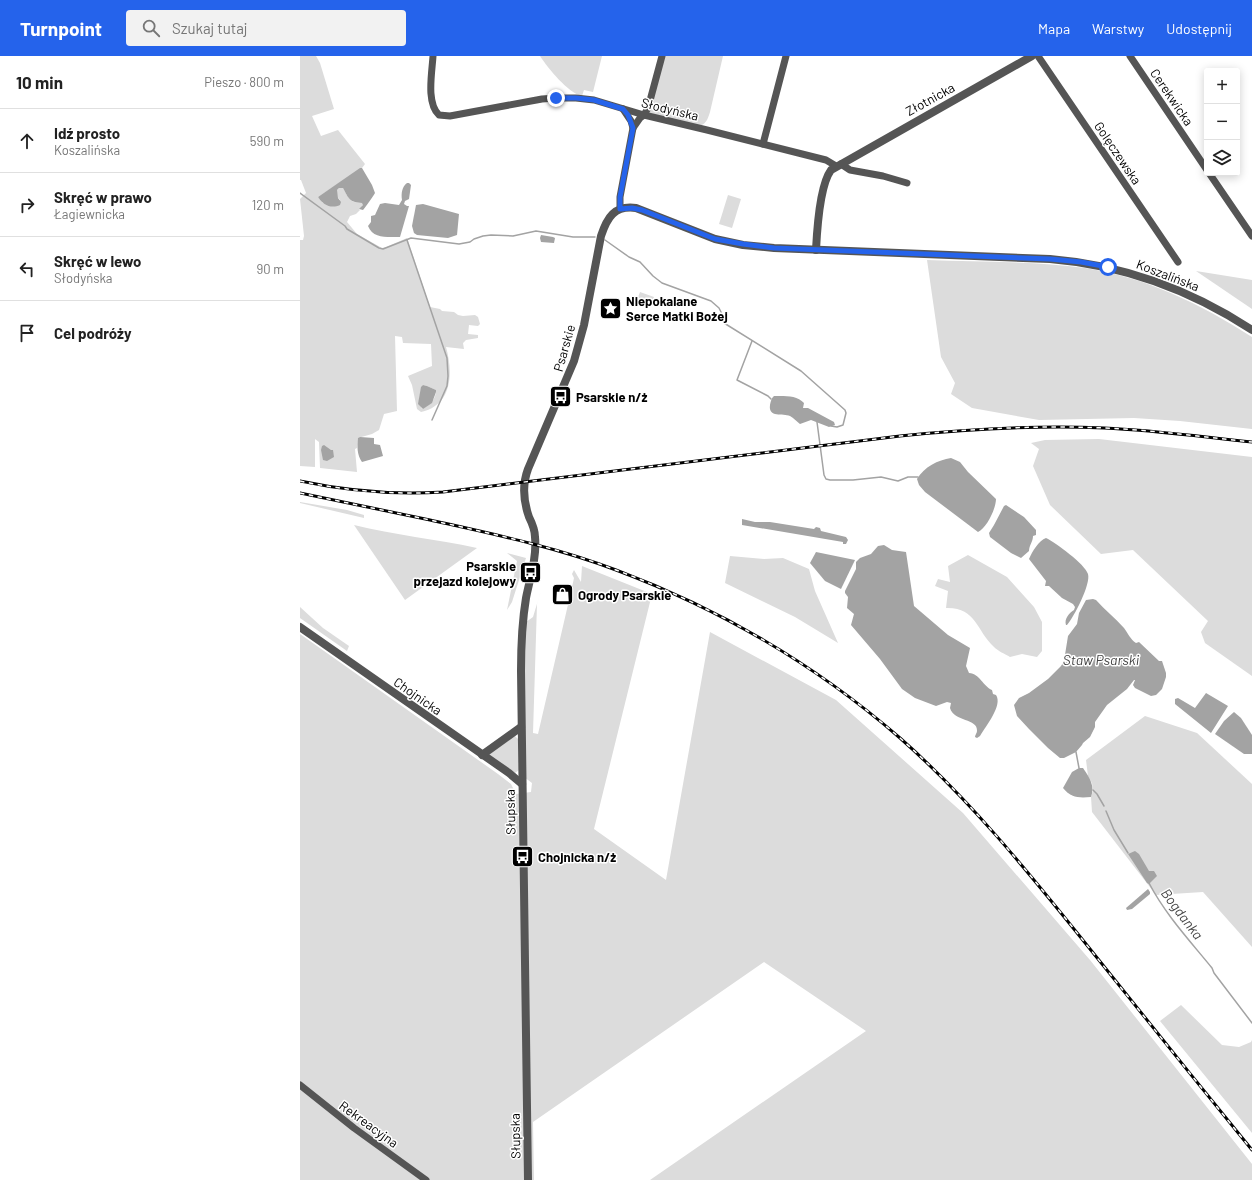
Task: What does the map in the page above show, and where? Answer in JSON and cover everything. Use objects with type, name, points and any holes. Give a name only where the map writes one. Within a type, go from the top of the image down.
[{"type":"street","name":"Słodyńska","points":[[433,56],[431,99],[433,108],[439,115],[450,116],[542,99],[566,97],[594,100],[644,115],[826,160],[838,165]]},
{"type":"street","points":[[620,209],[620,197],[633,128],[648,108],[662,56]]},
{"type":"street","points":[[763,144],[786,56]]},
{"type":"street","name":"Złotnicka","points":[[816,250],[824,183],[828,175],[838,165],[1032,56]]},
{"type":"street","name":"Golęczewska","points":[[1038,56],[1178,262]]},
{"type":"street","name":"Cerekwicka","points":[[1130,56],[1204,166]]},
{"type":"street","points":[[623,109],[631,121],[633,128]]},
{"type":"street","points":[[838,165],[850,170],[883,176],[908,183]]},
{"type":"street","points":[[1211,176],[1252,236]]},
{"type":"street","name":"Koszalińska","points":[[620,209],[632,208],[642,210],[706,236],[726,242],[774,248],[1050,259],[1092,264],[1137,275],[1189,295],[1220,310],[1252,330]]},
{"type":"street","name":"Psarskie","points":[[536,540],[525,502],[525,480],[574,361],[584,325],[602,232],[609,218],[620,209]]},
{"type":"street","name":"Słupska","points":[[528,1180],[521,671],[523,621],[526,596],[535,556],[536,540]]},
{"type":"street","name":"Chojnicka","points":[[300,628],[522,784]]},
{"type":"street","points":[[482,755],[521,727]]},
{"type":"street","name":"Rekreacyjna","points":[[300,1085],[354,1128],[426,1180]]},
{"type":"shaded area","points":[[300,56],[316,56],[320,63],[334,109],[312,116],[321,136],[338,130],[365,164],[362,168],[318,197],[323,203],[340,200],[337,190],[339,188],[343,188],[350,200],[363,203],[360,210],[356,214],[350,216],[347,222],[357,234],[382,248],[407,238],[430,307],[440,309],[442,311],[454,312],[463,316],[475,315],[478,317],[480,324],[478,326],[469,325],[468,334],[478,335],[478,338],[466,340],[463,343],[464,349],[446,347],[450,367],[450,377],[445,395],[432,408],[421,412],[417,409],[412,385],[408,376],[432,366],[431,344],[403,343],[402,337],[395,336],[397,411],[384,414],[379,430],[372,434],[358,438],[357,448],[355,449],[357,472],[320,468],[319,442],[315,439],[315,467],[300,466],[300,240],[303,240],[304,236],[300,199],[306,193],[300,180]],"holes":[[[423,385],[436,390],[436,393],[432,401],[422,409],[420,400],[421,391]]]},
{"type":"shaded area","points":[[540,56],[602,56],[593,92],[584,90],[582,96],[571,90],[553,73]]},
{"type":"shaded area","points":[[663,56],[723,56],[710,112],[707,120],[702,125],[700,126],[649,115]]},
{"type":"shaded area","points":[[728,195],[741,199],[732,228],[719,224]]},
{"type":"shaded area","points":[[927,260],[1026,263],[1085,268],[1107,272],[1151,285],[1193,303],[1252,337],[1252,429],[1180,421],[1134,418],[1039,420],[972,408],[951,394],[955,383],[941,357]]},
{"type":"shaded area","points":[[1196,271],[1252,280],[1252,309]]},
{"type":"shaded area","points":[[640,292],[654,297],[651,305],[637,300]]},
{"type":"shaded area","points":[[1099,439],[1252,457],[1252,676],[1205,643],[1201,632],[1208,621],[1133,550],[1101,554],[1050,505],[1033,466],[1039,449],[1031,443],[1045,440]]},
{"type":"shaded area","points":[[300,503],[347,510],[364,515],[364,518]]},
{"type":"shaded area","points":[[354,525],[384,532],[477,548],[405,600]]},
{"type":"shaded area","points":[[507,553],[526,558],[512,602],[507,610],[517,561]]},
{"type":"shaded area","points":[[968,555],[1007,577],[1034,607],[1042,622],[1042,651],[1037,657],[1022,654],[1010,657],[994,647],[970,615],[964,611],[946,608],[948,591],[935,586],[938,579],[950,582],[948,566]]},
{"type":"shaded area","points":[[730,556],[764,559],[783,558],[809,569],[815,591],[838,643],[795,617],[725,583]]},
{"type":"shaded area","points":[[582,566],[652,594],[594,829],[666,880],[710,632],[836,700],[963,813],[1090,960],[1252,1164],[1252,1180],[650,1180],[866,1031],[764,962],[533,1122],[534,1180],[300,1180],[300,634],[498,774],[511,784],[516,794],[531,792],[532,783],[524,777],[523,670],[526,622],[533,617],[543,584],[537,604],[533,733],[538,734],[574,578],[572,574],[574,570],[581,582]]},
{"type":"shaded area","points":[[300,607],[323,628],[349,646],[347,651],[300,618]]},
{"type":"shaded area","points":[[1145,716],[1197,733],[1252,784],[1252,947],[1203,892],[1156,895],[1092,812],[1091,797],[1093,791],[1092,783],[1088,776],[1086,760]]},
{"type":"shaded area","points":[[515,736],[518,739],[519,770],[515,773],[489,755]]},
{"type":"shaded area","points":[[1181,1005],[1222,1045],[1239,1047],[1251,1042],[1252,1040],[1252,1133],[1160,1021]]},
{"type":"water","points":[[360,168],[362,168],[375,193],[363,210],[359,209],[363,205],[362,203],[352,201],[343,188],[339,188],[337,190],[338,198],[341,202],[340,205],[333,207],[328,206],[318,197]]},
{"type":"water","points":[[407,183],[411,185],[409,199],[405,201],[404,204],[409,206],[400,237],[381,236],[373,233],[368,226],[371,222],[371,216],[375,215],[380,204],[385,203],[399,205],[402,200],[403,188]]},
{"type":"water","points":[[423,204],[459,214],[457,235],[448,238],[417,235],[414,233],[412,226],[416,205]]},
{"type":"water","points":[[541,235],[555,238],[554,243],[541,242]]},
{"type":"water","points":[[423,385],[436,390],[436,392],[432,403],[423,409],[418,404],[421,387]]},
{"type":"water","points":[[774,396],[790,396],[801,400],[804,403],[803,408],[808,408],[834,422],[835,425],[829,427],[811,420],[800,424],[790,416],[771,412],[770,405]]},
{"type":"water","points":[[358,438],[374,438],[374,444],[380,445],[383,456],[362,462],[358,450]]},
{"type":"water","points":[[324,445],[333,450],[334,457],[327,461],[323,460],[321,450],[322,446]]},
{"type":"water","points":[[951,458],[960,462],[968,472],[996,499],[990,517],[985,526],[978,532],[925,492],[919,485],[917,479],[923,471],[936,462]]},
{"type":"water","points":[[1006,505],[1024,517],[1036,530],[1036,535],[1033,536],[1029,551],[1021,558],[1011,553],[990,537],[989,533]]},
{"type":"water","points":[[742,519],[814,529],[816,527],[820,528],[821,531],[846,537],[848,540],[846,544],[843,544],[843,542],[742,525]]},
{"type":"water","points":[[1046,538],[1063,549],[1082,565],[1088,574],[1085,592],[1078,608],[1067,625],[1066,618],[1075,607],[1049,586],[1045,586],[1046,581],[1029,559],[1038,544]]},
{"type":"water","points":[[884,545],[892,550],[906,552],[914,606],[948,635],[970,648],[966,666],[969,673],[979,678],[992,690],[993,694],[996,695],[998,699],[996,710],[980,736],[977,738],[975,737],[977,732],[974,724],[956,716],[950,708],[951,703],[947,702],[936,706],[915,698],[902,689],[880,659],[851,625],[854,614],[847,608],[848,597],[845,591],[856,569],[856,562],[860,558],[871,554],[878,546]]},
{"type":"water","points":[[816,552],[855,560],[841,589],[825,581],[810,563]]},
{"type":"water","name":"Staw Psarski","points":[[1086,600],[1096,600],[1121,624],[1136,643],[1139,642],[1159,661],[1162,661],[1166,677],[1162,689],[1156,695],[1151,696],[1135,688],[1133,685],[1134,680],[1127,689],[1107,705],[1095,722],[1095,727],[1090,737],[1076,752],[1064,758],[1060,758],[1048,748],[1017,716],[1014,705],[1019,698],[1029,693],[1048,679],[1061,666],[1064,661],[1068,636],[1077,624],[1079,613]]},
{"type":"water","points":[[1206,693],[1228,706],[1211,733],[1175,704],[1175,699],[1178,698],[1195,708]]},
{"type":"water","points":[[1234,712],[1241,718],[1252,735],[1252,754],[1244,754],[1215,734],[1224,721]]},
{"type":"water","points":[[1079,768],[1083,768],[1091,782],[1091,797],[1072,796],[1063,788],[1072,772]]},
{"type":"water","points":[[1135,851],[1139,854],[1149,871],[1154,871],[1157,876],[1149,884],[1128,854]]},
{"type":"water","points":[[1148,889],[1150,894],[1132,909],[1127,910],[1126,908]]},
{"type":"waterway","points":[[300,193],[347,229],[383,249],[411,238],[459,244],[470,242],[483,236],[513,236],[536,231],[573,237],[595,237]]},
{"type":"waterway","points":[[407,240],[447,358],[447,386],[432,420]]},
{"type":"waterway","points":[[605,240],[629,257],[640,262],[662,283],[711,301],[719,308],[724,323],[801,371],[845,410],[846,413],[843,425],[837,427],[831,426]]},
{"type":"waterway","points":[[752,341],[737,380],[771,399]]},
{"type":"waterway","points":[[817,422],[824,475],[826,479],[853,480],[881,477],[898,481],[908,477],[918,477]]},
{"type":"waterway","name":"Bogdanka","points":[[1076,752],[1079,768]]},
{"type":"waterway","name":"Bogdanka","points":[[1093,790],[1104,806]]},
{"type":"waterway","name":"Bogdanka","points":[[1106,811],[1114,830],[1128,853]]},
{"type":"waterway","name":"Bogdanka","points":[[1149,883],[1162,906],[1212,968],[1214,973],[1252,1023]]},
{"type":"railway","points":[[300,481],[353,490],[407,493],[443,492],[900,436],[1002,428],[1078,427],[1122,429],[1252,442]]},
{"type":"railway","points":[[300,493],[501,536],[570,554],[616,570],[655,585],[729,621],[766,641],[835,686],[868,711],[925,761],[995,834],[1061,912],[1252,1150]]},
{"type":"place","name":"Niepokalane Serce Matki Bożej","points":[[610,308]]},
{"type":"place","name":"Psarskie n/ż","points":[[560,397]]},
{"type":"place","name":"Psarskie przejazd kolejowy","points":[[531,573]]},
{"type":"place","name":"Ogrody Psarskie","points":[[562,595]]},
{"type":"place","name":"Chojnicka n/ż","points":[[523,857]]},
{"type":"route","points":[[556,98],[566,97],[594,100],[623,109],[628,115],[633,128],[619,201],[620,209],[636,208],[715,239],[726,242],[774,248],[1050,259],[1081,262],[1108,267]]}]
